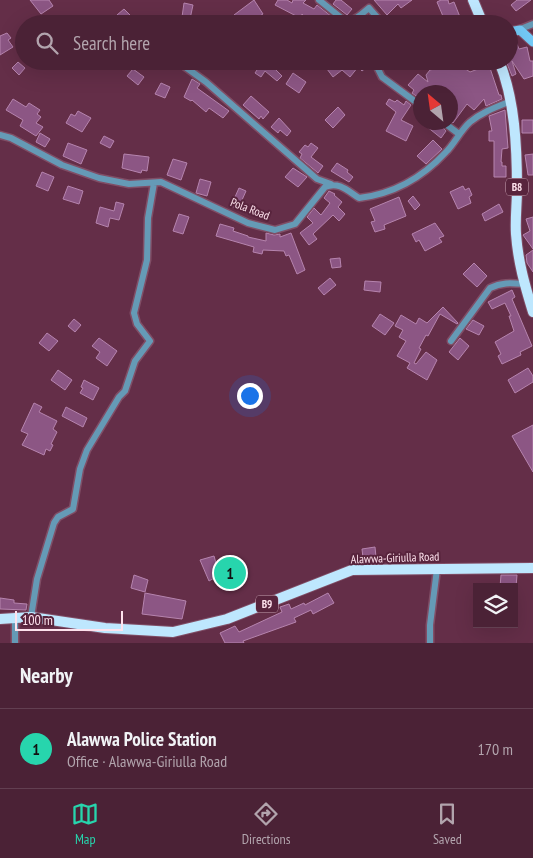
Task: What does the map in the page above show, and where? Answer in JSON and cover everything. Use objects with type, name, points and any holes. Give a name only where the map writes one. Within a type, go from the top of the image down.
[{"type":"main road","points":[[473,0],[479,15]]},
{"type":"main road","name":"B8","points":[[503,70],[511,101],[517,186],[516,232],[519,262],[533,312]]},
{"type":"main road","name":"Alawwa-Giriulla Road","points":[[0,619],[31,617],[104,628],[173,632],[227,619],[352,570],[533,568]]},
{"type":"street","points":[[319,0],[338,15]]},
{"type":"street","points":[[360,15],[369,8],[375,15]]},
{"type":"street","points":[[518,29],[533,24]]},
{"type":"street","points":[[518,30],[533,42]]},
{"type":"street","points":[[189,70],[206,82],[316,179],[340,186],[359,198],[373,197],[412,181],[447,152],[469,123],[486,111],[511,101]]},
{"type":"street","points":[[378,70],[382,77],[413,101]]},
{"type":"street","points":[[454,130],[459,134]]},
{"type":"street","name":"Pola Road","points":[[0,135],[11,138],[62,165],[99,178],[129,184],[161,182],[248,223],[275,230],[295,224],[325,187],[332,184]]},
{"type":"street","points":[[31,617],[37,579],[54,523],[58,517],[73,509],[80,470],[86,450],[119,397],[125,391],[135,361],[150,341],[137,324],[134,313],[147,260],[148,218],[154,183]]},
{"type":"street","points":[[451,342],[490,288],[506,282],[524,284]]},
{"type":"street","points":[[430,643],[430,625],[437,569]]},
{"type":"street","points":[[15,617],[15,643]]},
{"type":"building","points":[[30,0],[49,0],[53,6],[41,14]]},
{"type":"building","points":[[254,0],[263,14],[261,15],[234,15]]},
{"type":"building","points":[[278,0],[287,0],[292,3],[293,0],[306,0],[303,3],[314,9],[317,5],[330,15],[294,15],[275,5]]},
{"type":"building","points":[[336,0],[341,0],[352,9],[347,15],[333,4]]},
{"type":"building","points":[[374,0],[412,0],[401,8],[398,4],[387,15]]},
{"type":"building","points":[[448,0],[449,4],[454,2],[459,15],[442,15],[437,2]]},
{"type":"building","points":[[517,0],[531,0],[516,11],[511,5]]},
{"type":"building","points":[[184,3],[193,5],[191,15],[182,15]]},
{"type":"building","points":[[124,9],[130,15],[117,15]]},
{"type":"building","points":[[7,33],[11,38],[8,40],[13,47],[0,55],[0,36]]},
{"type":"building","points":[[518,46],[519,49],[527,47],[530,61],[533,61],[533,76],[524,79],[518,70]]},
{"type":"building","points":[[15,65],[15,70],[23,70],[19,75],[12,68]]},
{"type":"building","points":[[134,70],[144,77],[138,85],[127,76]]},
{"type":"building","points":[[257,70],[276,70],[282,76],[277,81],[265,71],[261,77],[255,73]]},
{"type":"building","points":[[328,70],[342,70],[333,77]]},
{"type":"building","points":[[342,70],[356,70],[350,77]]},
{"type":"building","points":[[430,70],[467,70],[470,72],[491,70],[502,99],[486,106],[484,99],[474,110],[467,104],[458,116],[458,85],[413,85],[413,89],[408,85],[418,74],[428,82],[426,75]]},
{"type":"building","points":[[510,70],[515,70],[516,74],[512,76]]},
{"type":"building","points":[[293,73],[306,82],[299,93],[286,84]]},
{"type":"building","points":[[192,79],[200,84],[197,88],[229,111],[223,118],[209,108],[206,112],[192,100],[184,97]]},
{"type":"building","points":[[161,83],[170,87],[165,98],[155,94]]},
{"type":"building","points":[[251,96],[269,112],[263,119],[261,116],[259,119],[243,105]]},
{"type":"building","points":[[13,99],[26,107],[29,103],[40,110],[37,114],[41,117],[36,123],[43,127],[36,136],[20,126],[23,120],[6,110]]},
{"type":"building","points":[[389,99],[395,102],[397,100],[404,105],[406,101],[411,105],[401,120],[413,126],[406,141],[386,131],[396,112],[386,104]]},
{"type":"building","points":[[338,107],[345,115],[333,128],[325,120]]},
{"type":"building","points":[[505,110],[508,148],[502,149],[501,162],[502,166],[506,166],[506,177],[494,177],[494,141],[489,141],[489,131],[492,131],[489,116]]},
{"type":"building","points":[[78,111],[91,118],[82,132],[66,123],[71,114],[75,116]]},
{"type":"building","points":[[279,118],[291,131],[287,136],[280,130],[278,133],[271,127]]},
{"type":"building","points":[[522,120],[533,120],[533,133],[522,133]]},
{"type":"building","points":[[431,130],[445,130],[441,138]]},
{"type":"building","points":[[40,133],[50,139],[45,147],[36,142]]},
{"type":"building","points":[[104,136],[114,141],[110,148],[100,143]]},
{"type":"building","points":[[433,140],[442,149],[426,164],[417,156]]},
{"type":"building","points":[[68,143],[87,150],[81,164],[63,156]]},
{"type":"building","points":[[311,143],[318,148],[311,157],[323,166],[318,173],[300,158],[302,154],[299,152],[305,145],[308,147]]},
{"type":"building","points":[[124,154],[149,157],[147,171],[142,170],[141,173],[122,168]]},
{"type":"building","points":[[533,154],[533,175],[528,175],[525,155]]},
{"type":"building","points":[[173,159],[187,163],[181,180],[167,175]]},
{"type":"building","points":[[337,163],[348,170],[347,172],[353,177],[349,182],[331,171]]},
{"type":"building","points":[[293,168],[307,177],[298,187],[285,177]]},
{"type":"building","points":[[42,172],[54,177],[48,191],[36,186]]},
{"type":"building","points":[[200,179],[211,182],[207,196],[196,193]]},
{"type":"building","points":[[68,186],[83,191],[79,204],[63,199]]},
{"type":"building","points":[[463,186],[465,190],[469,188],[472,195],[469,197],[471,203],[458,209],[450,192]]},
{"type":"building","points":[[239,188],[246,191],[238,209],[231,206]]},
{"type":"building","points":[[329,191],[335,194],[342,202],[338,207],[345,214],[339,221],[333,215],[313,234],[317,239],[309,245],[300,233],[313,223],[307,217],[314,208],[321,215],[330,203],[324,198]]},
{"type":"building","points":[[413,196],[420,205],[415,210],[408,201]]},
{"type":"building","points":[[399,197],[406,216],[384,225],[385,229],[375,232],[371,222],[375,221],[370,209]]},
{"type":"building","points":[[116,202],[124,204],[119,220],[110,218],[108,227],[96,223],[100,207],[114,211]]},
{"type":"building","points":[[499,204],[503,212],[485,221],[482,214]]},
{"type":"building","points":[[179,214],[189,217],[183,234],[173,231]]},
{"type":"building","points":[[533,217],[533,249],[523,235],[530,231],[526,219]]},
{"type":"building","points":[[435,223],[444,236],[439,238],[442,242],[425,251],[419,240],[416,242],[412,234]]},
{"type":"building","points":[[220,224],[234,228],[233,231],[248,237],[266,241],[266,233],[280,234],[280,237],[291,233],[305,270],[297,274],[289,255],[286,256],[284,251],[263,250],[262,254],[253,252],[254,247],[216,236]]},
{"type":"building","points":[[533,250],[533,272],[527,263],[526,255]]},
{"type":"building","points":[[340,258],[341,267],[332,268],[330,259]]},
{"type":"building","points":[[474,263],[487,276],[477,287],[463,274]]},
{"type":"building","points":[[330,278],[336,285],[324,295],[318,288]]},
{"type":"building","points":[[365,281],[381,282],[380,292],[364,290]]},
{"type":"building","points":[[512,290],[515,297],[512,299],[532,346],[520,352],[521,355],[502,364],[498,356],[501,354],[495,342],[514,331],[509,316],[511,316],[505,303],[492,309],[488,302]]},
{"type":"building","points":[[443,307],[458,323],[440,314],[428,336],[426,335],[414,363],[416,364],[426,352],[437,360],[427,380],[407,368],[410,363],[397,356],[406,341],[399,337],[403,330],[395,326],[401,315],[416,324],[419,318],[427,323]]},
{"type":"building","points":[[380,314],[394,323],[385,335],[372,326]]},
{"type":"building","points":[[74,319],[81,325],[75,332],[68,326]]},
{"type":"building","points":[[473,320],[484,326],[479,335],[466,329]]},
{"type":"building","points":[[47,333],[58,341],[49,351],[39,343]]},
{"type":"building","points":[[99,338],[117,351],[107,366],[96,358],[100,352],[92,346]]},
{"type":"building","points":[[460,338],[469,346],[458,360],[449,352]]},
{"type":"building","points":[[528,368],[533,376],[533,382],[515,393],[508,380]]},
{"type":"building","points":[[58,370],[72,380],[65,390],[51,380]]},
{"type":"building","points":[[84,380],[99,388],[93,400],[80,393]]},
{"type":"building","points":[[34,403],[42,407],[39,412],[57,421],[53,429],[57,432],[51,444],[53,445],[50,451],[46,449],[44,455],[22,445],[28,434],[21,431]]},
{"type":"building","points":[[66,407],[87,418],[83,427],[62,416]]},
{"type":"building","points":[[533,425],[533,472],[512,436]]},
{"type":"building","points":[[375,547],[376,557],[363,558],[362,549]]},
{"type":"building","points":[[214,556],[216,563],[228,557],[237,577],[220,585],[216,577],[209,581],[200,560]]},
{"type":"building","points":[[134,575],[148,580],[145,592],[131,588]]},
{"type":"building","points":[[501,575],[517,575],[516,583],[500,583]]},
{"type":"building","points":[[145,593],[186,601],[182,619],[142,614]]},
{"type":"building","points":[[328,593],[334,603],[313,614],[311,610],[294,618],[296,622],[243,641],[244,643],[225,643],[220,633],[235,626],[239,632],[282,612],[280,607],[289,604],[291,609],[304,603],[305,605]]},
{"type":"building","points":[[0,598],[14,600],[14,603],[27,604],[26,610],[0,609]]},
{"type":"place","name":"Alawwa Police Station","points":[[230,573]]}]
